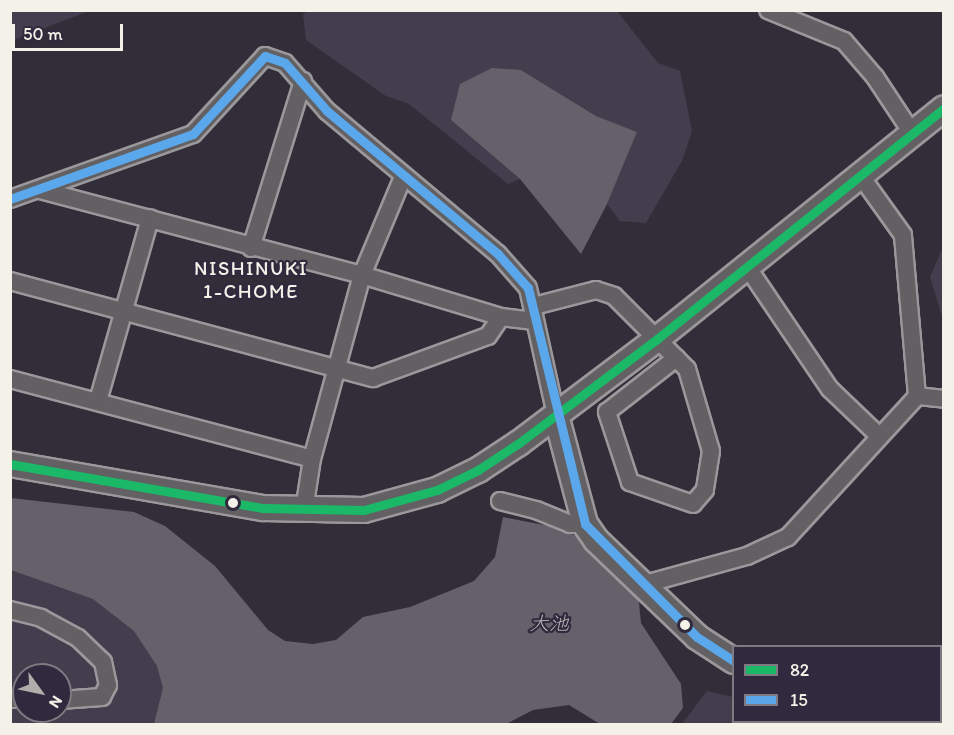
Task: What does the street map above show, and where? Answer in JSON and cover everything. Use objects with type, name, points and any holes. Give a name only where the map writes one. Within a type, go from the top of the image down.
[{"type":"street","points":[[768,10],[844,40],[875,77],[912,133]]},
{"type":"street","points":[[10,199],[193,134],[265,56],[285,63],[327,111],[403,177],[498,254],[528,288],[556,415],[585,524],[596,540],[645,584],[697,637],[732,660]]},
{"type":"street","points":[[251,248],[303,81]]},
{"type":"street","points":[[10,464],[205,500],[304,510],[364,510],[437,490],[478,470],[657,339],[944,108]]},
{"type":"street","points":[[645,584],[772,548],[800,525],[917,396],[903,235],[860,175]]},
{"type":"street","points":[[304,510],[312,459],[362,275],[403,177]]},
{"type":"street","points":[[40,190],[150,218],[251,248],[362,275],[501,317],[534,313],[596,290],[614,296],[657,339],[676,358],[687,369],[711,452],[705,490],[693,504],[630,482],[607,412],[676,358]]},
{"type":"street","points":[[98,400],[150,218]]},
{"type":"street","points":[[748,268],[830,389],[879,436]]},
{"type":"street","points":[[10,281],[373,378],[488,336],[501,317]]},
{"type":"street","points":[[10,379],[98,400],[312,459]]},
{"type":"street","points":[[917,396],[944,399]]},
{"type":"street","points":[[500,501],[536,510],[570,524],[585,524]]},
{"type":"street","points":[[10,610],[41,618],[78,638],[103,662],[108,685],[102,697],[72,699]]},
{"type":"shaded area","points":[[11,10],[89,10],[89,11],[11,41]]},
{"type":"shaded area","points":[[307,10],[617,11],[658,63],[680,71],[692,131],[682,161],[646,223],[620,221],[607,204],[637,132],[596,116],[521,70],[451,120],[520,179],[508,184],[409,104],[386,96],[306,40],[303,15]]},
{"type":"shaded area","points":[[943,247],[943,320],[930,277]]},
{"type":"shaded area","points":[[10,543],[120,595],[212,724],[11,724]]},
{"type":"shaded area","points":[[707,691],[732,697],[732,723],[863,724],[682,724]]},
{"type":"water","points":[[492,68],[521,70],[596,116],[637,132],[607,204],[581,254],[520,179],[451,120],[460,84]]},
{"type":"water","name":"大池","points":[[11,498],[134,512],[165,526],[215,566],[268,630],[285,641],[313,644],[336,640],[363,617],[410,607],[474,581],[495,557],[503,517],[559,528],[578,537],[638,593],[641,623],[681,684],[683,708],[671,724],[600,724],[569,705],[533,710],[506,724],[154,724],[163,688],[157,666],[134,631],[93,599],[11,570]]},
{"type":"transit line","name":"15","points":[[10,199],[193,134],[265,56],[285,63],[327,111],[498,254],[528,288],[585,524],[697,637],[732,660]]},
{"type":"transit line","name":"82","points":[[10,464],[263,508],[364,510],[437,490],[478,470],[519,443],[657,339],[944,108]]},
{"type":"district","name":"NISHINUKI 1-CHOME","points":[[251,280]]}]
